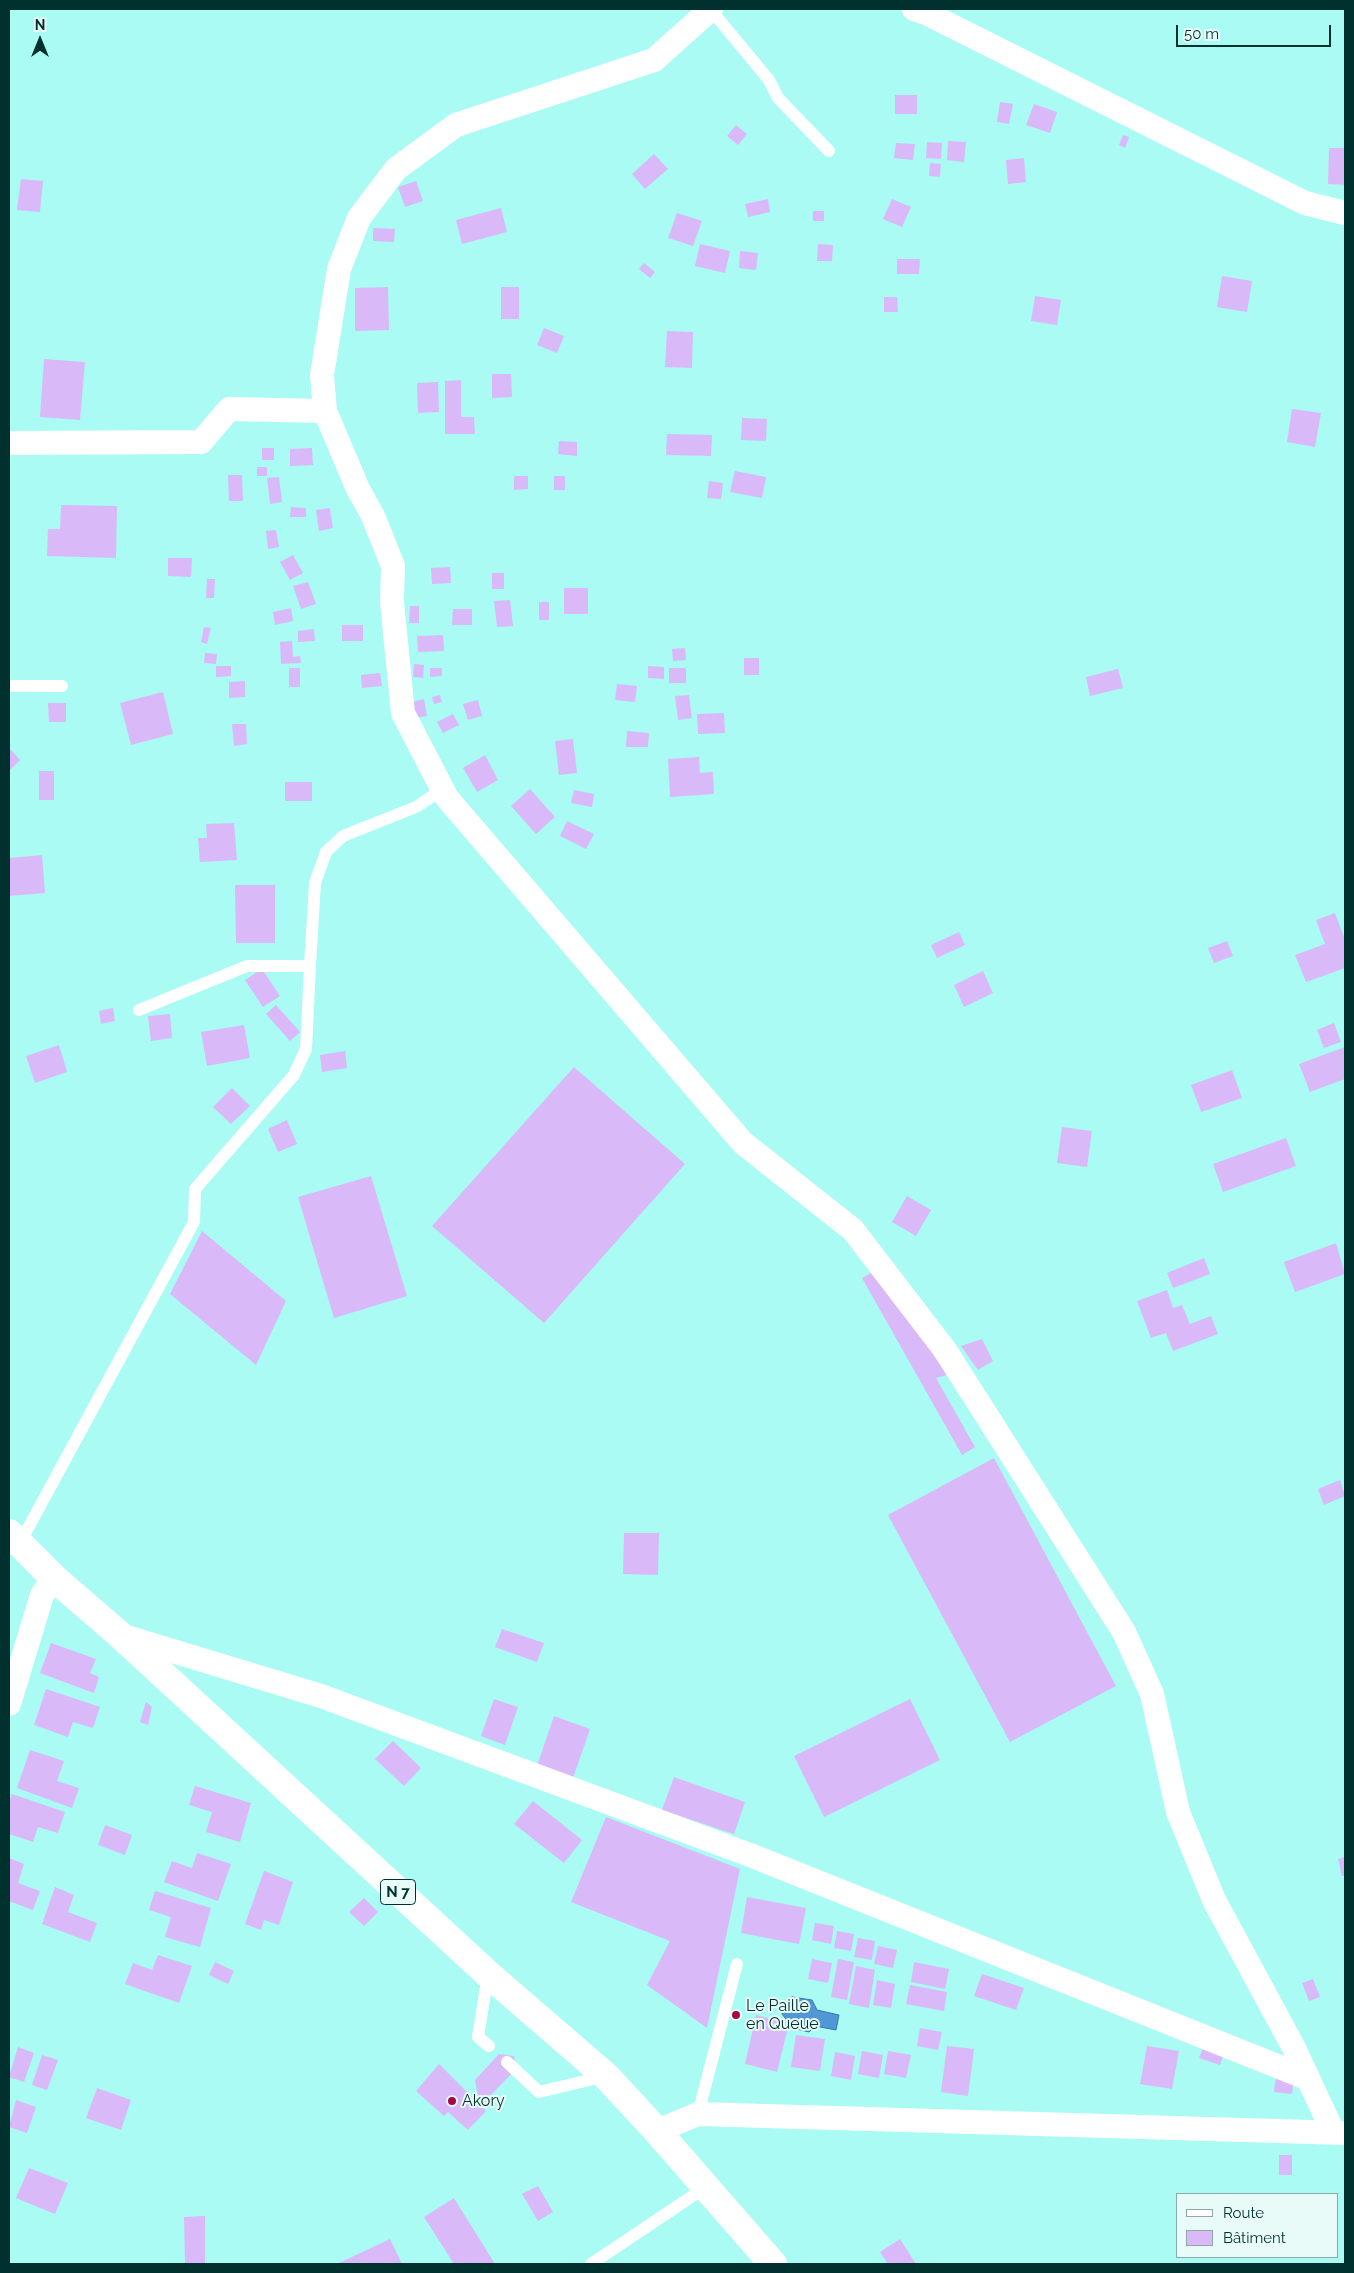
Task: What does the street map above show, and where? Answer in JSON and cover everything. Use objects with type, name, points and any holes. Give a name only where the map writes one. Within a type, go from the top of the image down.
[{"type":"main road","name":"N 7","points":[[14,1538],[54,1578],[120,1635],[488,1974],[606,2076],[774,2264]]},
{"type":"street","points":[[914,9],[926,13],[1305,203],[1345,213]]},
{"type":"street","points":[[711,10],[654,60],[456,125],[396,169],[360,218],[339,269],[322,375],[325,411],[358,489],[373,516],[393,566],[392,602],[403,713],[447,798],[743,1143],[853,1230],[945,1350],[1124,1632],[1152,1694],[1178,1812],[1210,1891],[1308,2078],[1339,2132]]},
{"type":"street","points":[[9,443],[200,442],[229,409],[325,411]]},
{"type":"street","points":[[9,1704],[42,1595],[54,1578]]},
{"type":"street","points":[[120,1635],[321,1696],[732,1848],[1308,2078]]},
{"type":"street","points":[[657,2131],[698,2114],[1339,2132]]},
{"type":"lane","points":[[711,10],[769,80],[778,98],[829,151]]},
{"type":"lane","points":[[9,686],[62,686]]},
{"type":"lane","points":[[14,1538],[194,1222],[195,1189],[294,1075],[306,1049],[315,883],[326,852],[343,836],[416,807],[442,789]]},
{"type":"lane","points":[[139,1010],[247,966],[310,966]]},
{"type":"lane","points":[[698,2114],[737,1964]]},
{"type":"lane","points":[[488,1974],[478,2037],[489,2046]]},
{"type":"lane","points":[[507,2062],[539,2092],[606,2076]]},
{"type":"lane","points":[[591,2264],[706,2187]]},
{"type":"water","points":[[792,1997],[812,2000],[817,2010],[839,2015],[836,2030],[815,2026],[809,2032],[793,2028],[782,2014],[784,2004]]},
{"type":"building","points":[[895,95],[917,95],[917,114],[895,114]]},
{"type":"building","points":[[1000,102],[1013,104],[1009,124],[997,122]]},
{"type":"building","points":[[1034,104],[1057,112],[1050,133],[1026,125]]},
{"type":"building","points":[[736,125],[747,134],[738,145],[727,136]]},
{"type":"building","points":[[1123,135],[1129,137],[1125,148],[1119,145]]},
{"type":"building","points":[[948,141],[966,142],[964,162],[947,160]]},
{"type":"building","points":[[927,142],[942,143],[941,159],[926,158]]},
{"type":"building","points":[[896,143],[915,144],[913,160],[894,158]]},
{"type":"building","points":[[1329,148],[1345,148],[1345,185],[1328,184]]},
{"type":"building","points":[[654,154],[668,169],[645,189],[632,174]]},
{"type":"building","points":[[1024,158],[1026,182],[1008,184],[1006,160]]},
{"type":"building","points":[[930,163],[941,164],[940,177],[929,176]]},
{"type":"building","points":[[21,179],[43,181],[40,212],[17,210]]},
{"type":"building","points":[[416,181],[423,201],[405,207],[398,187]]},
{"type":"building","points":[[768,199],[770,212],[748,217],[745,204]]},
{"type":"building","points":[[892,199],[911,207],[902,227],[883,219]]},
{"type":"building","points":[[501,208],[507,232],[462,244],[456,220]]},
{"type":"building","points":[[813,211],[824,211],[824,221],[813,221]]},
{"type":"building","points":[[677,213],[702,221],[693,246],[668,238]]},
{"type":"building","points":[[373,228],[395,229],[394,242],[373,241]]},
{"type":"building","points":[[700,244],[730,251],[725,273],[695,266]]},
{"type":"building","points":[[818,244],[833,245],[832,261],[817,261]]},
{"type":"building","points":[[740,251],[758,253],[756,270],[739,268]]},
{"type":"building","points":[[897,259],[920,259],[919,274],[897,274]]},
{"type":"building","points":[[644,263],[655,272],[650,278],[639,269]]},
{"type":"building","points":[[1222,276],[1252,281],[1247,312],[1217,307]]},
{"type":"building","points":[[388,287],[389,330],[355,331],[355,288]]},
{"type":"building","points":[[501,287],[519,287],[519,319],[501,319]]},
{"type":"building","points":[[1035,296],[1061,300],[1057,325],[1031,321]]},
{"type":"building","points":[[884,297],[897,297],[898,312],[884,312]]},
{"type":"building","points":[[544,328],[564,336],[557,353],[537,345]]},
{"type":"building","points":[[667,331],[693,332],[692,368],[665,367]]},
{"type":"building","points":[[44,359],[85,362],[80,420],[40,417]]},
{"type":"building","points":[[492,374],[511,374],[512,397],[492,398]]},
{"type":"building","points":[[461,380],[461,417],[474,417],[475,434],[445,434],[445,381]]},
{"type":"building","points":[[438,382],[439,412],[418,413],[417,383]]},
{"type":"building","points":[[1292,409],[1321,413],[1315,447],[1287,442]]},
{"type":"building","points":[[742,418],[767,419],[766,441],[741,440]]},
{"type":"building","points":[[667,434],[712,435],[711,456],[666,455]]},
{"type":"building","points":[[559,441],[577,442],[577,456],[558,454]]},
{"type":"building","points":[[262,448],[274,448],[274,460],[262,460]]},
{"type":"building","points":[[312,448],[313,465],[290,466],[290,449]]},
{"type":"building","points":[[257,467],[267,467],[267,476],[257,476]]},
{"type":"building","points":[[735,471],[766,477],[762,498],[730,492]]},
{"type":"building","points":[[228,475],[242,475],[243,501],[229,501]]},
{"type":"building","points":[[514,476],[528,476],[528,489],[514,490]]},
{"type":"building","points":[[554,476],[565,476],[565,490],[554,490]]},
{"type":"building","points":[[279,477],[282,502],[270,504],[267,478]]},
{"type":"building","points":[[709,481],[723,483],[721,499],[707,498]]},
{"type":"building","points":[[61,505],[117,506],[116,558],[47,556],[48,529],[60,529]]},
{"type":"building","points":[[291,507],[306,508],[306,517],[290,517]]},
{"type":"building","points":[[330,508],[333,528],[319,531],[316,510]]},
{"type":"building","points":[[276,530],[279,547],[268,549],[266,531]]},
{"type":"building","points":[[293,555],[303,573],[290,580],[280,562]]},
{"type":"building","points":[[168,558],[192,558],[191,577],[168,576]]},
{"type":"building","points":[[450,567],[451,583],[432,584],[431,568]]},
{"type":"building","points":[[492,573],[504,573],[504,589],[492,589]]},
{"type":"building","points":[[207,579],[215,579],[214,598],[206,598]]},
{"type":"building","points":[[308,582],[316,604],[301,609],[293,586]]},
{"type":"building","points":[[564,588],[588,588],[588,614],[564,614]]},
{"type":"building","points":[[510,600],[513,626],[497,627],[494,601]]},
{"type":"building","points":[[539,602],[549,602],[549,620],[539,620]]},
{"type":"building","points":[[410,606],[419,606],[419,623],[409,623]]},
{"type":"building","points":[[291,608],[293,621],[275,625],[273,612]]},
{"type":"building","points":[[453,609],[472,609],[472,625],[452,625]]},
{"type":"building","points":[[342,625],[363,625],[363,641],[342,641]]},
{"type":"building","points":[[204,627],[211,628],[207,644],[201,642]]},
{"type":"building","points":[[314,629],[315,641],[298,642],[298,631]]},
{"type":"building","points":[[443,635],[444,651],[418,652],[417,636]]},
{"type":"building","points":[[292,641],[293,657],[300,656],[301,663],[281,664],[280,642]]},
{"type":"building","points":[[685,648],[686,660],[673,661],[672,649]]},
{"type":"building","points":[[205,653],[217,654],[216,664],[204,663]]},
{"type":"building","points":[[744,658],[759,658],[759,675],[744,675]]},
{"type":"building","points":[[414,664],[424,665],[423,678],[413,677]]},
{"type":"building","points":[[216,666],[231,666],[231,676],[216,677]]},
{"type":"building","points":[[648,666],[664,667],[664,679],[648,678]]},
{"type":"building","points":[[289,668],[300,668],[300,687],[289,687]]},
{"type":"building","points":[[430,668],[442,668],[442,676],[430,677]]},
{"type":"building","points":[[669,668],[686,668],[686,683],[669,683]]},
{"type":"building","points":[[1118,669],[1123,688],[1090,696],[1086,677]]},
{"type":"building","points":[[380,673],[382,686],[362,688],[361,675]]},
{"type":"building","points":[[245,681],[245,697],[229,698],[229,682]]},
{"type":"building","points":[[617,684],[637,686],[635,702],[615,700]]},
{"type":"building","points":[[163,692],[173,734],[131,745],[120,703]]},
{"type":"building","points":[[440,695],[442,702],[434,704],[432,697]]},
{"type":"building","points":[[689,695],[692,718],[678,720],[675,696]]},
{"type":"building","points":[[424,699],[427,716],[415,718],[412,702]]},
{"type":"building","points":[[478,700],[482,716],[468,720],[463,704]]},
{"type":"building","points":[[48,703],[66,703],[66,722],[49,722]]},
{"type":"building","points":[[724,713],[725,733],[698,734],[697,714]]},
{"type":"building","points":[[453,714],[459,725],[443,733],[437,722]]},
{"type":"building","points":[[232,724],[246,724],[247,744],[234,746]]},
{"type":"building","points":[[627,731],[649,733],[648,747],[626,747]]},
{"type":"building","points":[[573,739],[577,773],[559,775],[555,741]]},
{"type":"building","points":[[9,748],[20,760],[9,771]]},
{"type":"building","points":[[485,755],[498,780],[477,792],[463,768]]},
{"type":"building","points":[[699,757],[700,773],[713,772],[714,794],[670,797],[668,759]]},
{"type":"building","points":[[39,771],[54,771],[54,800],[39,800]]},
{"type":"building","points":[[285,782],[312,782],[312,801],[285,801]]},
{"type":"building","points":[[530,789],[555,817],[536,834],[511,806]]},
{"type":"building","points":[[574,790],[594,794],[592,807],[571,803]]},
{"type":"building","points":[[567,821],[594,834],[586,849],[560,836]]},
{"type":"building","points":[[234,823],[237,860],[200,862],[198,838],[207,838],[206,824]]},
{"type":"building","points":[[42,855],[45,893],[9,896],[9,858]]},
{"type":"building","points":[[235,885],[275,885],[275,943],[236,943]]},
{"type":"building","points":[[1335,913],[1345,940],[1345,968],[1306,982],[1295,955],[1325,944],[1316,920]]},
{"type":"building","points":[[959,932],[965,945],[937,958],[931,945]]},
{"type":"building","points":[[1227,941],[1233,956],[1214,963],[1208,948]]},
{"type":"building","points":[[262,969],[280,996],[263,1007],[245,980]]},
{"type":"building","points":[[983,971],[993,993],[964,1007],[954,985]]},
{"type":"building","points":[[276,1005],[300,1032],[290,1041],[266,1014]]},
{"type":"building","points":[[113,1008],[115,1021],[101,1024],[99,1011]]},
{"type":"building","points":[[170,1014],[172,1038],[151,1041],[148,1016]]},
{"type":"building","points":[[1334,1023],[1341,1042],[1324,1048],[1317,1030]]},
{"type":"building","points":[[244,1025],[250,1058],[207,1066],[201,1032]]},
{"type":"building","points":[[59,1045],[67,1072],[35,1083],[26,1056]]},
{"type":"building","points":[[1345,1047],[1345,1079],[1310,1092],[1299,1064]]},
{"type":"building","points":[[345,1051],[347,1068],[322,1072],[320,1055]]},
{"type":"building","points":[[574,1067],[685,1164],[544,1323],[432,1226]]},
{"type":"building","points":[[1232,1070],[1242,1098],[1201,1112],[1191,1085]]},
{"type":"building","points":[[232,1088],[250,1106],[231,1124],[213,1107]]},
{"type":"building","points":[[287,1120],[297,1144],[278,1152],[268,1129]]},
{"type":"building","points":[[1062,1127],[1092,1131],[1087,1167],[1057,1163]]},
{"type":"building","points":[[1286,1138],[1296,1166],[1223,1192],[1213,1164]]},
{"type":"building","points":[[371,1176],[407,1296],[334,1318],[298,1197]]},
{"type":"building","points":[[907,1196],[931,1210],[916,1236],[892,1222]]},
{"type":"building","points":[[202,1231],[286,1301],[256,1365],[170,1294]]},
{"type":"building","points":[[1336,1243],[1345,1274],[1295,1292],[1284,1262]]},
{"type":"building","points":[[1204,1258],[1210,1274],[1173,1288],[1167,1273]]},
{"type":"building","points":[[876,1270],[947,1375],[936,1378],[975,1447],[962,1455],[862,1278]]},
{"type":"building","points":[[1167,1290],[1173,1308],[1182,1305],[1190,1324],[1211,1316],[1218,1334],[1173,1351],[1166,1333],[1151,1338],[1137,1301]]},
{"type":"building","points":[[982,1339],[993,1361],[978,1370],[961,1346]]},
{"type":"building","points":[[994,1458],[1116,1686],[1010,1742],[888,1515]]},
{"type":"building","points":[[1340,1480],[1345,1496],[1324,1505],[1318,1489]]},
{"type":"building","points":[[624,1533],[659,1533],[658,1575],[623,1574]]},
{"type":"building","points":[[502,1629],[544,1643],[537,1662],[495,1647]]},
{"type":"building","points":[[51,1643],[96,1659],[90,1673],[99,1677],[94,1693],[40,1673]]},
{"type":"building","points":[[46,1689],[100,1707],[93,1728],[73,1722],[68,1737],[34,1725]]},
{"type":"building","points":[[494,1699],[518,1707],[505,1745],[481,1736]]},
{"type":"building","points":[[910,1699],[940,1760],[824,1817],[794,1756]]},
{"type":"building","points":[[146,1702],[152,1707],[148,1725],[140,1722]]},
{"type":"building","points":[[554,1716],[590,1729],[573,1778],[537,1766]]},
{"type":"building","points":[[393,1741],[421,1768],[404,1786],[375,1759]]},
{"type":"building","points":[[30,1750],[64,1761],[57,1781],[79,1788],[72,1808],[17,1788]]},
{"type":"building","points":[[674,1777],[745,1802],[734,1834],[662,1810]]},
{"type":"building","points":[[195,1786],[251,1803],[240,1842],[206,1832],[212,1812],[189,1805]]},
{"type":"building","points":[[12,1794],[65,1812],[58,1833],[38,1827],[33,1842],[9,1834],[9,1802]]},
{"type":"building","points":[[533,1801],[582,1840],[564,1863],[514,1824]]},
{"type":"building","points":[[606,1817],[740,1869],[707,2028],[647,1985],[670,1941],[571,1902]]},
{"type":"building","points":[[105,1825],[132,1835],[125,1855],[98,1845]]},
{"type":"building","points":[[197,1853],[231,1864],[218,1901],[164,1882],[172,1861],[192,1868]]},
{"type":"building","points":[[1345,1857],[1345,1876],[1342,1876],[1338,1859]]},
{"type":"building","points":[[9,1858],[24,1864],[18,1883],[40,1891],[33,1910],[9,1901]]},
{"type":"building","points":[[264,1871],[293,1882],[279,1925],[264,1920],[261,1930],[245,1924]]},
{"type":"building","points":[[55,1887],[74,1895],[68,1912],[97,1923],[90,1942],[42,1924]]},
{"type":"building","points":[[155,1891],[211,1908],[200,1947],[165,1937],[171,1917],[149,1910]]},
{"type":"building","points":[[747,1897],[806,1908],[799,1944],[741,1933]]},
{"type":"building","points":[[364,1898],[378,1912],[364,1926],[349,1912]]},
{"type":"building","points":[[815,1923],[834,1926],[831,1944],[812,1940]]},
{"type":"building","points":[[837,1931],[854,1934],[851,1951],[834,1948]]},
{"type":"building","points":[[858,1938],[875,1941],[872,1960],[854,1957]]},
{"type":"building","points":[[878,1946],[897,1950],[893,1968],[874,1964]]},
{"type":"building","points":[[158,1955],[192,1966],[179,2003],[125,1984],[133,1963],[152,1970]]},
{"type":"building","points":[[812,1959],[832,1963],[828,1983],[808,1979]]},
{"type":"building","points":[[838,1959],[854,1962],[847,2000],[831,1997]]},
{"type":"building","points":[[215,1962],[234,1971],[228,1984],[209,1975]]},
{"type":"building","points":[[914,1962],[949,1969],[945,1989],[911,1982]]},
{"type":"building","points":[[856,1966],[875,1970],[869,2008],[849,2004]]},
{"type":"building","points":[[982,1974],[1024,1988],[1016,2010],[974,1996]]},
{"type":"building","points":[[1313,1979],[1320,1997],[1309,2001],[1302,1983]]},
{"type":"building","points":[[877,1980],[895,1984],[891,2008],[873,2005]]},
{"type":"building","points":[[910,1985],[947,1992],[944,2011],[906,2004]]},
{"type":"building","points":[[756,2015],[789,2023],[777,2072],[745,2064]]},
{"type":"building","points":[[920,2028],[942,2032],[938,2050],[917,2046]]},
{"type":"building","points":[[796,2035],[825,2039],[820,2071],[791,2067]]},
{"type":"building","points":[[947,2046],[974,2049],[968,2096],[941,2092]]},
{"type":"building","points":[[1147,2046],[1179,2051],[1172,2089],[1140,2084]]},
{"type":"building","points":[[1204,2046],[1224,2054],[1220,2065],[1199,2058]]},
{"type":"building","points":[[18,2047],[34,2053],[24,2082],[9,2077]]},
{"type":"building","points":[[862,2051],[883,2055],[879,2078],[858,2074]]},
{"type":"building","points":[[888,2051],[911,2055],[906,2078],[884,2074]]},
{"type":"building","points":[[835,2052],[855,2056],[851,2080],[831,2076]]},
{"type":"building","points":[[499,2054],[514,2056],[516,2069],[491,2095],[478,2096],[475,2080]]},
{"type":"building","points":[[42,2055],[58,2060],[47,2090],[32,2085]]},
{"type":"building","name":"Akory","points":[[439,2064],[486,2111],[468,2130],[448,2112],[444,2116],[416,2091]]},
{"type":"building","points":[[1276,2077],[1294,2079],[1292,2094],[1274,2092]]},
{"type":"building","points":[[97,2088],[131,2100],[121,2130],[86,2118]]},
{"type":"building","points":[[16,2100],[36,2107],[27,2133],[9,2127]]},
{"type":"building","points":[[1279,2155],[1292,2155],[1292,2175],[1279,2175]]},
{"type":"building","points":[[29,2168],[68,2183],[55,2214],[16,2198]]},
{"type":"building","points":[[538,2186],[553,2212],[538,2221],[522,2194]]},
{"type":"building","points":[[454,2198],[495,2264],[454,2264],[424,2217]]},
{"type":"building","points":[[205,2216],[205,2264],[185,2264],[184,2217]]},
{"type":"building","points":[[390,2239],[402,2264],[337,2264]]},
{"type":"building","points":[[900,2239],[916,2264],[888,2264],[880,2252]]},
{"type":"place","name":"Le Paille en Queue","points":[[736,2015]]},
{"type":"place","name":"Akory","points":[[452,2101]]}]
